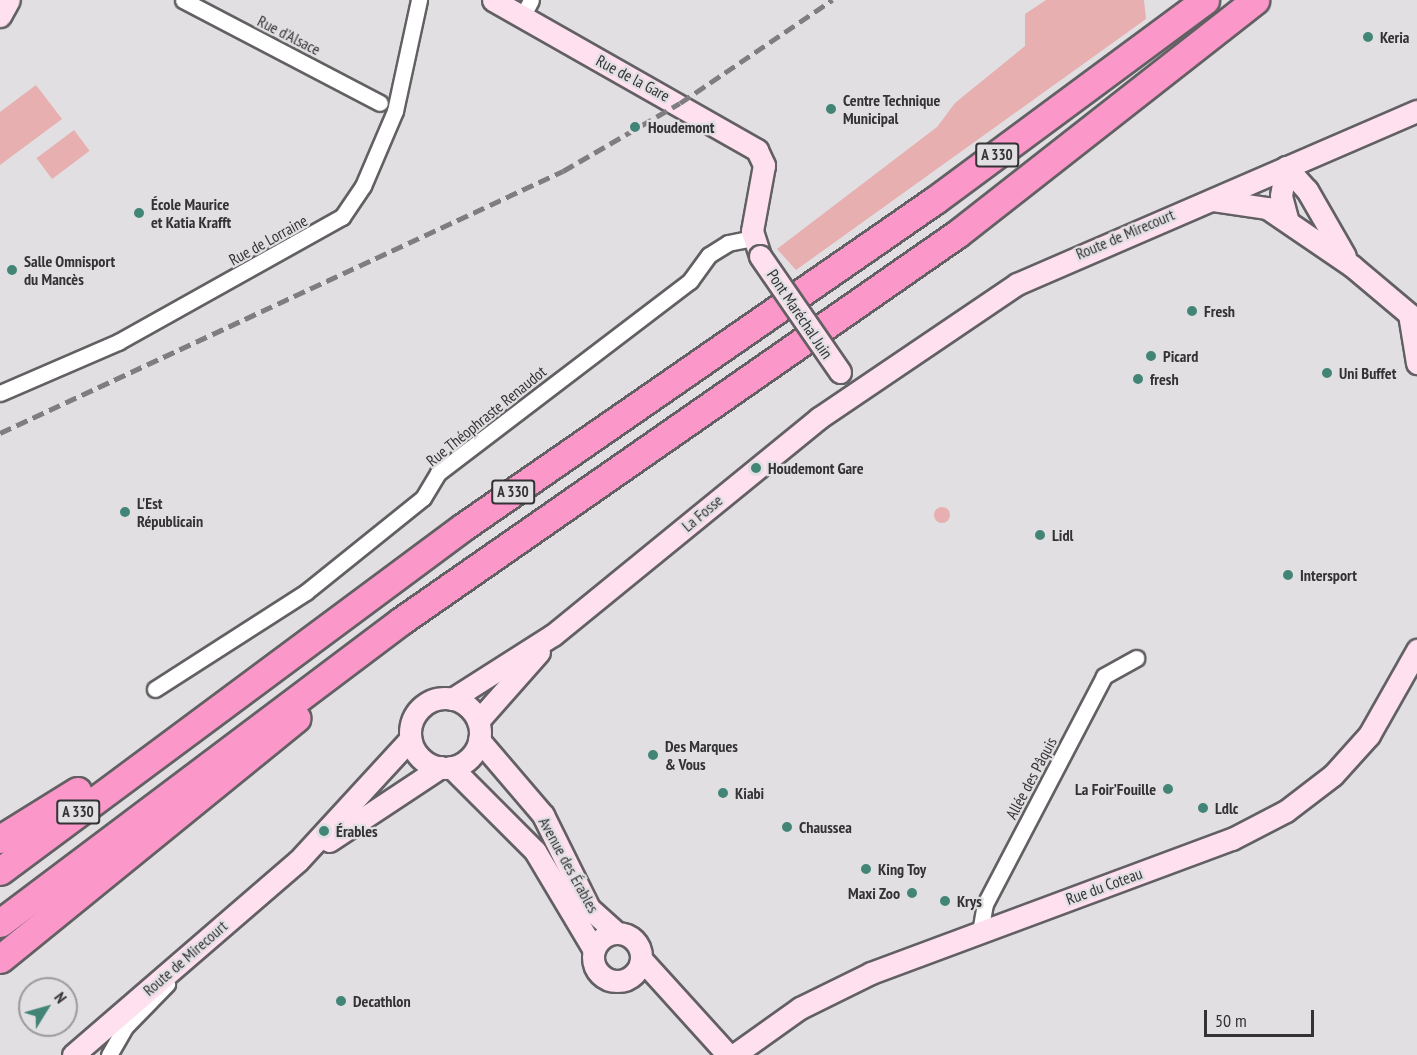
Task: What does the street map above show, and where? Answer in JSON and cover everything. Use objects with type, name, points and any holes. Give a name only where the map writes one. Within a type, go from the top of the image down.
[{"type":"highway","name":"A 330","points":[[0,871],[155,752],[463,527],[944,193],[1204,0]]},
{"type":"highway","name":"A 330","points":[[0,923],[401,621],[957,234],[1254,0]]},
{"type":"highway","points":[[0,959],[88,890],[336,686],[401,621]]},
{"type":"highway","points":[[0,839],[120,762],[155,752]]},
{"type":"highway","points":[[0,971],[88,890]]},
{"type":"street","points":[[0,16],[9,0]]},
{"type":"street","name":"Rue d'Alsace","points":[[183,0],[380,103]]},
{"type":"street","name":"Rue de Lorraine","points":[[0,393],[118,342],[342,217],[363,186],[395,111],[419,0]]},
{"type":"street","name":"Rue de la Gare","points":[[493,0],[526,9],[744,140],[764,165],[757,247]]},
{"type":"street","name":"Route de Mirecourt","points":[[853,394],[1045,267],[1417,111]]},
{"type":"street","points":[[1307,190],[1316,155]]},
{"type":"street","points":[[1286,167],[1307,190],[1352,266]]},
{"type":"street","points":[[1286,167],[1281,196],[1287,218]]},
{"type":"street","points":[[1204,200],[1254,202],[1287,218],[1352,266],[1406,310],[1417,363]]},
{"type":"street","name":"Rue Théophraste Renaudot","points":[[154,689],[306,592],[423,498],[438,473],[690,281],[709,255],[728,243],[757,247]]},
{"type":"street","name":"Pont Maréchal Juin","points":[[757,247],[853,394]]},
{"type":"street","name":"La Fosse","points":[[452,699],[553,635],[853,394]]},
{"type":"street","name":"La Fosse","points":[[478,731],[553,635]]},
{"type":"street","name":"Rue du Coteau","points":[[734,1055],[847,983],[1232,839],[1286,811],[1333,775],[1369,735],[1417,650]]},
{"type":"street","name":"Allée des Pâquis","points":[[980,932],[985,904],[1104,676],[1136,658]]},
{"type":"street","points":[[452,699],[468,707],[478,731],[469,758],[446,767],[424,761],[410,739],[417,711],[433,700],[452,699]]},
{"type":"street","name":"Avenue des Érables","points":[[478,731],[543,815],[589,908],[616,932]]},
{"type":"street","name":"Route de Mirecourt","points":[[73,1055],[298,861],[410,739]]},
{"type":"street","name":"Route de Mirecourt","points":[[298,861],[446,767]]},
{"type":"street","name":"Avenue des Érables","points":[[446,767],[535,851],[594,950]]},
{"type":"street","points":[[669,996],[624,980],[601,975],[594,950],[602,938],[616,932],[637,943],[642,960],[669,996],[728,1055]]},
{"type":"street","points":[[624,980],[642,960]]},
{"type":"street","points":[[109,1055],[179,963]]},
{"type":"shaded area","points":[[1046,0],[1144,0],[1146,19],[796,270],[777,249],[937,127],[955,103],[1025,46],[1025,14]]},
{"type":"shaded area","points":[[36,85],[62,119],[0,165],[0,112]]},
{"type":"shaded area","points":[[74,130],[90,151],[52,179],[36,158]]},
{"type":"shaded area","points":[[939,507],[945,507],[950,515],[948,521],[939,523],[934,518],[934,512]]},
{"type":"railway","points":[[0,433],[563,171],[680,103],[832,0]]},
{"type":"place","name":"Keria","points":[[1368,37]]},
{"type":"place","name":"Centre Technique Municipal","points":[[831,109]]},
{"type":"place","name":"Houdemont","points":[[635,127]]},
{"type":"place","name":"École Maurice et Katia Krafft","points":[[139,213]]},
{"type":"place","name":"Salle Omnisport du Mancès","points":[[12,270]]},
{"type":"place","name":"Fresh","points":[[1192,311]]},
{"type":"place","name":"Picard","points":[[1151,356]]},
{"type":"place","name":"Uni Buffet","points":[[1327,373]]},
{"type":"place","name":"fresh","points":[[1138,379]]},
{"type":"place","name":"Houdemont Gare","points":[[756,468]]},
{"type":"place","name":"L'Est Républicain","points":[[125,512]]},
{"type":"place","name":"Lidl","points":[[1040,535]]},
{"type":"place","name":"Intersport","points":[[1288,575]]},
{"type":"place","name":"Des Marques & Vous","points":[[653,755]]},
{"type":"place","name":"La Foir’Fouille","points":[[1168,789]]},
{"type":"place","name":"Kiabi","points":[[723,793]]},
{"type":"place","name":"Ldlc","points":[[1203,808]]},
{"type":"place","name":"Chaussea","points":[[787,827]]},
{"type":"place","name":"Érables","points":[[324,831]]},
{"type":"place","name":"King Toy","points":[[866,869]]},
{"type":"place","name":"Maxi Zoo","points":[[912,893]]},
{"type":"place","name":"Krys","points":[[945,901]]},
{"type":"place","name":"Decathlon","points":[[341,1001]]}]
